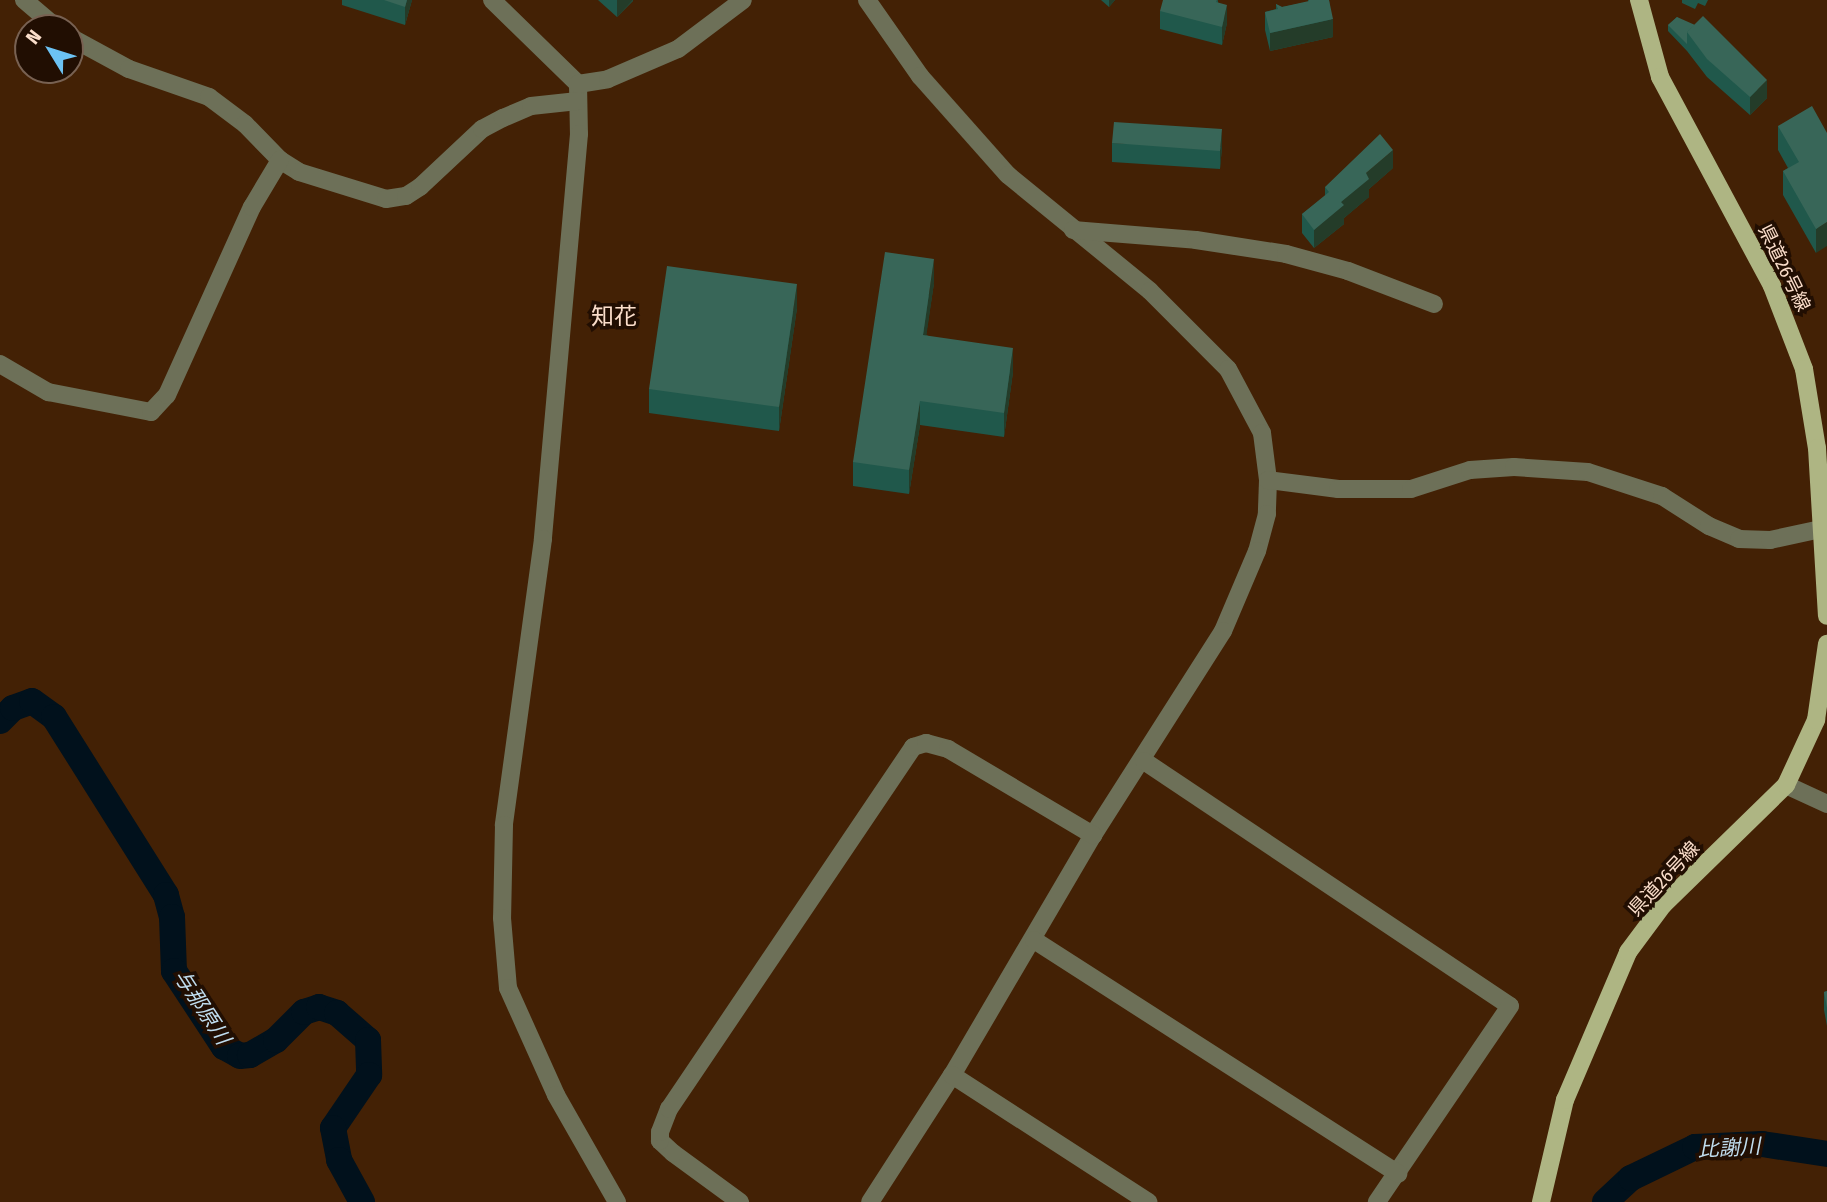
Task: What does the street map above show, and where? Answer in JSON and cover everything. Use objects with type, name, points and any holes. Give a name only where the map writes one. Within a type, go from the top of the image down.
[{"type":"main road","name":"県道26号線","points":[[1639,0],[1660,77],[1785,313],[1804,369],[1817,448],[1827,616]]},
{"type":"main road","name":"県道26号線","points":[[1541,1202],[1569,1088],[1628,952],[1663,905],[1786,785],[1816,720],[1827,644]]},
{"type":"street","points":[[24,0],[40,14]]},
{"type":"street","points":[[492,0],[578,92],[573,244],[543,539],[504,825],[502,918],[508,988],[556,1095],[617,1202]]},
{"type":"street","points":[[84,45],[129,69],[209,97],[245,124],[280,160],[325,183],[386,199],[406,196],[446,166],[482,129],[531,106],[578,92],[641,68],[678,49],[743,0]]},
{"type":"street","points":[[867,0],[959,124],[1008,176],[1150,291],[1228,369],[1262,433],[1268,480],[1268,514],[1257,551],[1223,631],[1144,761],[1093,835],[1034,940],[952,1075],[870,1202]]},
{"type":"street","points":[[0,364],[48,392],[151,412],[167,395],[252,207],[280,160]]},
{"type":"street","points":[[1073,230],[1196,240],[1286,254],[1348,271],[1434,304]]},
{"type":"street","points":[[1268,480],[1338,489],[1411,489],[1470,470],[1514,467],[1588,472],[1662,496],[1709,526],[1739,539],[1770,540],[1821,529]]},
{"type":"street","points":[[740,1202],[673,1153],[660,1141],[660,1132],[669,1109],[913,747],[926,743],[948,749],[1093,835]]},
{"type":"street","points":[[1144,761],[1510,1006],[1377,1202]]},
{"type":"street","points":[[1786,785],[1827,804]]},
{"type":"street","points":[[1034,940],[1398,1174]]},
{"type":"street","points":[[952,1075],[1148,1202]]},
{"type":"building","points":[[384,0],[407,0],[405,7]]},
{"type":"building","points":[[1163,0],[1217,0],[1216,2],[1227,5],[1222,27],[1160,11]]},
{"type":"building","points":[[1309,0],[1329,0],[1333,19],[1270,33],[1265,12],[1278,9],[1276,4],[1282,7]]},
{"type":"building","points":[[1703,16],[1767,80],[1750,97],[1707,59],[1687,32]]},
{"type":"building","points":[[1677,17],[1695,25],[1687,32],[1687,44],[1668,25]]},
{"type":"building","points":[[1812,106],[1827,133],[1827,222],[1816,229],[1783,171],[1799,162],[1778,126]]},
{"type":"building","points":[[1114,122],[1222,129],[1220,151],[1112,143]]},
{"type":"building","points":[[1380,134],[1393,150],[1366,173],[1369,179],[1341,202],[1344,205],[1314,230],[1302,214],[1329,192],[1325,187]]},
{"type":"building","points":[[885,252],[934,259],[923,335],[1013,348],[1004,413],[920,401],[909,470],[853,462]]},
{"type":"building","points":[[667,266],[797,284],[779,407],[649,389]]},
{"type":"waterway","name":"与那原川","points":[[0,721],[13,708],[32,701],[54,717],[166,895],[172,917],[174,971],[224,1047],[240,1056],[250,1055],[276,1040],[304,1012],[319,1007],[337,1013],[368,1040],[369,1075],[333,1128],[339,1160],[362,1202]]},
{"type":"waterway","name":"比謝川","points":[[1605,1202],[1631,1178],[1695,1147],[1762,1144],[1827,1154]]},
{"type":"district","name":"知花","points":[[614,316]]}]
